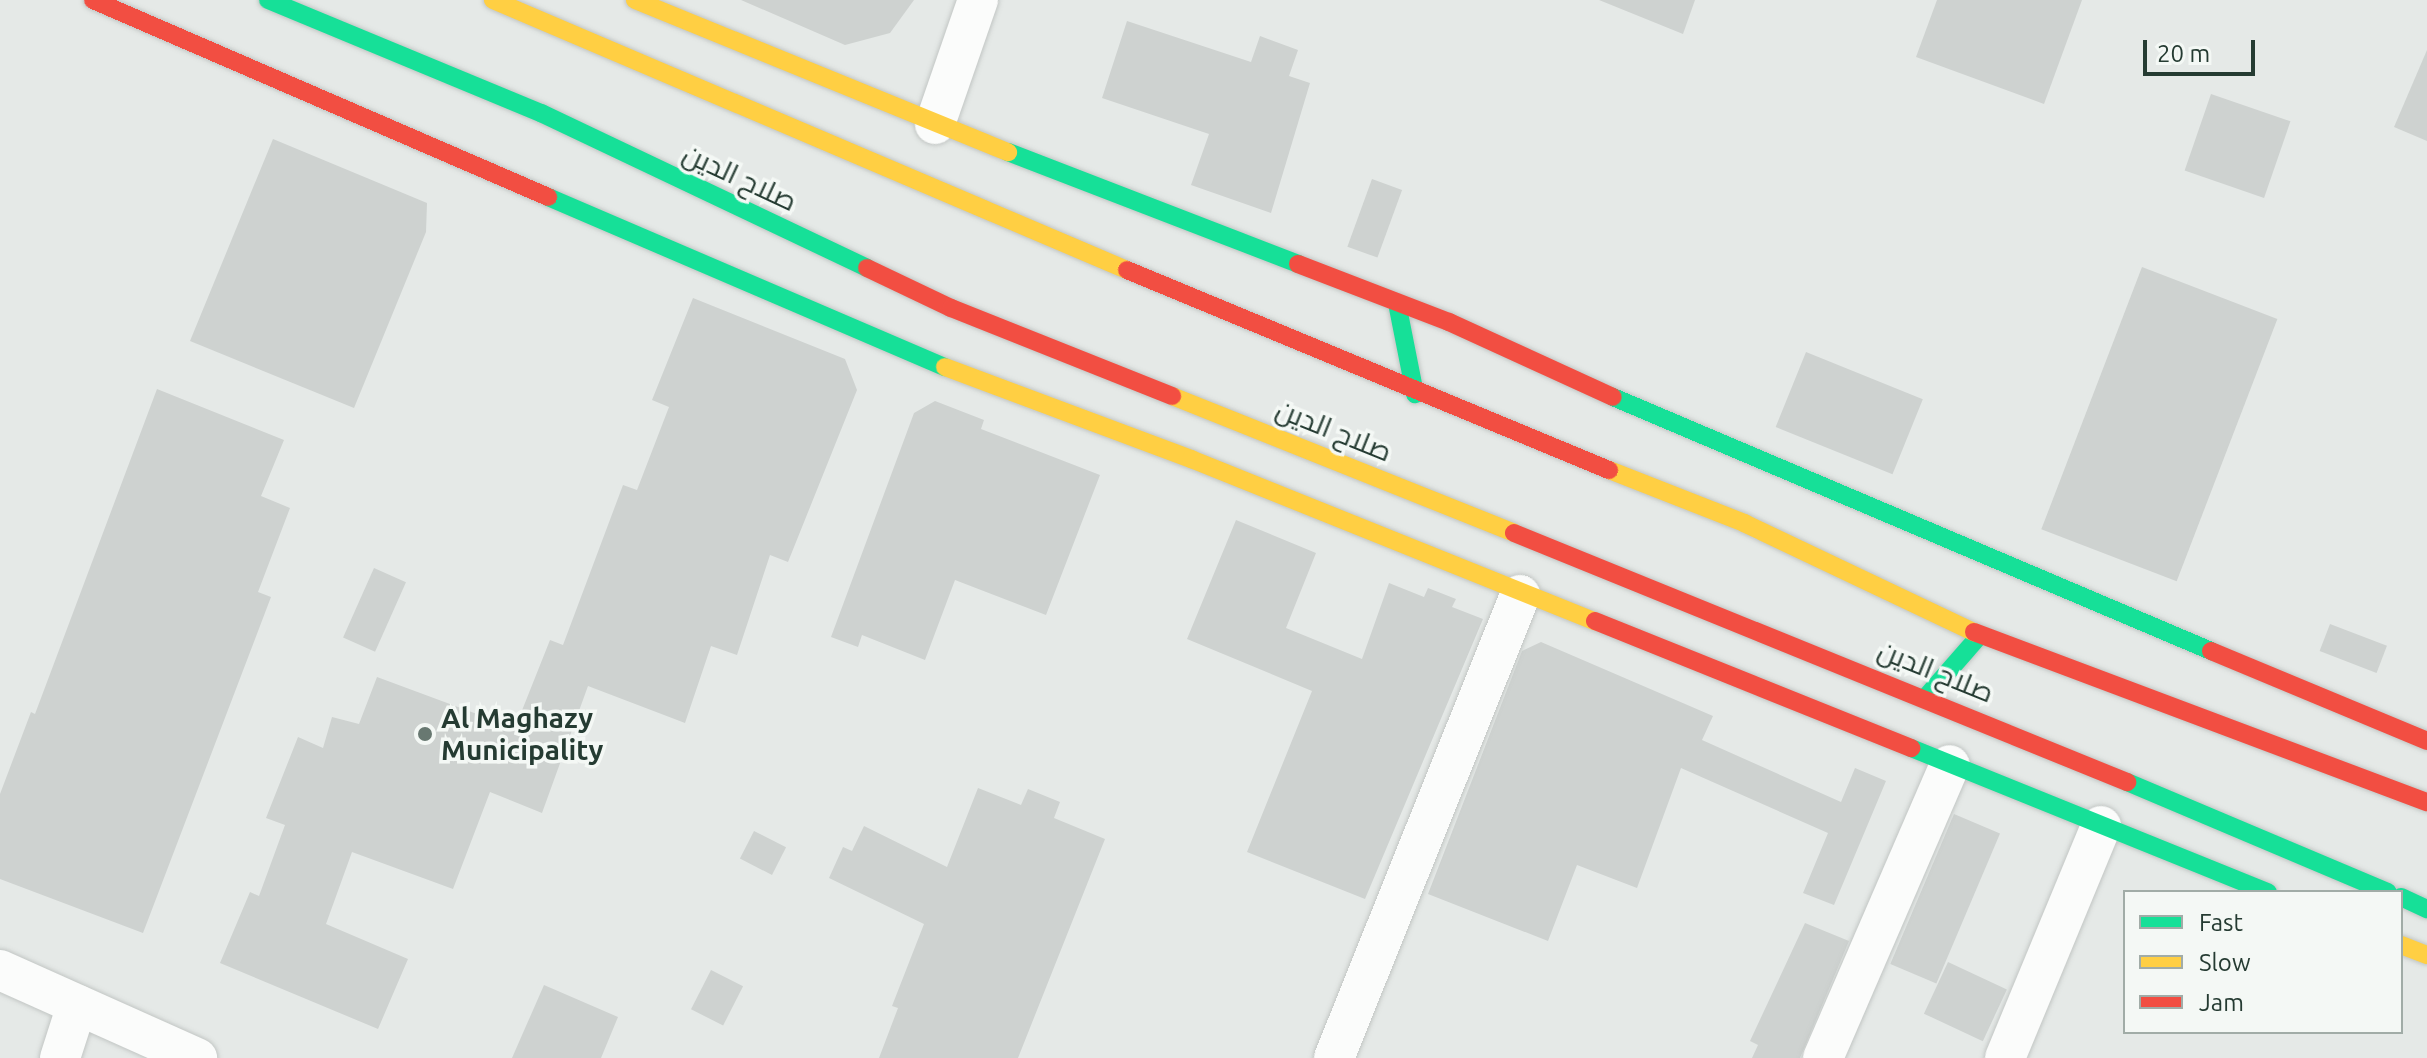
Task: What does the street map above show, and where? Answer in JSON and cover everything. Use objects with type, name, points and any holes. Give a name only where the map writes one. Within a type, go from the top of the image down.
[{"type":"main road","points":[[93,0],[915,356],[1191,459],[1520,595],[2263,890]]},
{"type":"main road","name":"صلاح الدين","points":[[268,0],[541,113],[951,308],[1926,697],[2383,890]]},
{"type":"main road","name":"صلاح الدين","points":[[493,0],[1415,394],[1744,523],[1980,635],[2369,776],[2427,802]]},
{"type":"main road","points":[[635,0],[935,124],[1397,303],[1762,464],[2427,741]]},
{"type":"main road","points":[[1397,303],[1415,394]]},
{"type":"main road","points":[[1926,697],[1980,635]]},
{"type":"main road","points":[[2403,898],[2427,909]]},
{"type":"main road","points":[[2403,946],[2427,955]]},
{"type":"street","points":[[935,124],[978,0]]},
{"type":"street","points":[[1334,1058],[1520,595]]},
{"type":"street","points":[[1823,1058],[1950,765]]},
{"type":"street","points":[[2005,1058],[2101,826]]},
{"type":"street","points":[[0,970],[197,1058]]},
{"type":"street","points":[[60,1058],[77,1005]]},
{"type":"building","points":[[741,0],[914,0],[890,33],[845,45]]},
{"type":"building","points":[[1599,0],[1695,0],[1683,34]]},
{"type":"building","points":[[1937,0],[2082,0],[2044,104],[1916,57]]},
{"type":"building","points":[[1127,21],[1251,62],[1260,36],[1298,50],[1289,76],[1310,83],[1271,213],[1191,185],[1209,134],[1102,98]]},
{"type":"building","points":[[2427,50],[2427,141],[2394,127]]},
{"type":"building","points":[[2211,94],[2290,121],[2264,198],[2185,171]]},
{"type":"building","points":[[273,139],[427,203],[426,232],[354,408],[190,341]]},
{"type":"building","points":[[1372,179],[1402,190],[1377,258],[1347,247]]},
{"type":"building","points":[[2142,267],[2277,319],[2177,581],[2041,529]]},
{"type":"building","points":[[693,298],[845,359],[857,390],[788,562],[770,555],[737,655],[711,646],[685,723],[588,686],[542,813],[490,792],[453,889],[352,852],[326,924],[408,959],[378,1029],[220,963],[250,892],[259,896],[285,825],[266,818],[298,737],[323,748],[332,717],[359,724],[377,677],[515,728],[550,640],[563,645],[623,485],[637,490],[669,407],[652,400]]},
{"type":"building","points":[[1806,352],[1923,399],[1892,474],[1776,427]]},
{"type":"building","points":[[157,389],[284,440],[261,496],[290,508],[258,592],[271,597],[143,933],[0,879],[0,794],[31,712],[35,714]]},
{"type":"building","points":[[935,401],[984,420],[981,429],[1100,475],[1046,615],[955,580],[925,660],[862,635],[858,647],[831,637],[914,413]]},
{"type":"building","points":[[1236,520],[1316,553],[1286,628],[1362,659],[1389,583],[1424,597],[1428,588],[1456,599],[1452,607],[1483,619],[1365,899],[1247,852],[1312,691],[1187,639]]},
{"type":"building","points":[[374,568],[406,582],[375,652],[343,637]]},
{"type":"building","points":[[2330,624],[2387,646],[2377,673],[2320,651]]},
{"type":"building","points":[[1541,642],[1713,716],[1702,740],[1841,802],[1855,768],[1886,781],[1834,905],[1803,893],[1828,833],[1681,768],[1637,888],[1577,865],[1548,941],[1428,894],[1522,651]]},
{"type":"building","points":[[978,788],[1021,805],[1028,789],[1060,802],[1054,818],[1105,839],[1018,1058],[879,1058],[898,1008],[892,1006],[924,924],[829,878],[843,847],[852,851],[864,826],[947,867]]},
{"type":"building","points":[[1954,814],[2000,834],[1936,984],[1890,964]]},
{"type":"building","points":[[754,831],[786,847],[772,875],[740,859]]},
{"type":"building","points":[[1805,923],[1849,941],[1800,1058],[1752,1058],[1758,1045],[1750,1041]]},
{"type":"building","points":[[1948,962],[2007,989],[1983,1041],[1924,1014]]},
{"type":"building","points":[[711,970],[743,986],[723,1026],[691,1009]]},
{"type":"building","points":[[544,985],[618,1017],[601,1058],[512,1058]]},
{"type":"traffic: fast","points":[[268,0],[541,113],[867,268]]},
{"type":"traffic: fast","points":[[1008,152],[1298,264]]},
{"type":"traffic: fast","points":[[548,197],[945,367]]},
{"type":"traffic: fast","points":[[1397,303],[1415,394]]},
{"type":"traffic: fast","points":[[1613,397],[2211,651]]},
{"type":"traffic: fast","points":[[1926,697],[1980,635]]},
{"type":"traffic: fast","points":[[1911,748],[2263,890]]},
{"type":"traffic: fast","points":[[2127,782],[2383,890]]},
{"type":"traffic: fast","points":[[2403,898],[2427,909]]},
{"type":"traffic: slow","points":[[493,0],[1127,270]]},
{"type":"traffic: slow","points":[[635,0],[1008,152]]},
{"type":"traffic: slow","points":[[945,367],[1191,459],[1595,621]]},
{"type":"traffic: slow","points":[[1172,396],[1514,533]]},
{"type":"traffic: slow","points":[[1609,470],[1744,523],[1974,632]]},
{"type":"traffic: slow","points":[[2403,946],[2427,955]]},
{"type":"traffic: jam","points":[[93,0],[548,197]]},
{"type":"traffic: jam","points":[[1298,264],[1449,322],[1613,397]]},
{"type":"traffic: jam","points":[[867,268],[951,308],[1172,396]]},
{"type":"traffic: jam","points":[[1127,270],[1609,470]]},
{"type":"traffic: jam","points":[[1514,533],[2127,782]]},
{"type":"traffic: jam","points":[[1595,621],[1911,748]]},
{"type":"traffic: jam","points":[[1974,632],[2427,802]]},
{"type":"traffic: jam","points":[[2211,651],[2427,741]]},
{"type":"place","name":"Al Maghazy Municipality","points":[[425,734]]}]
